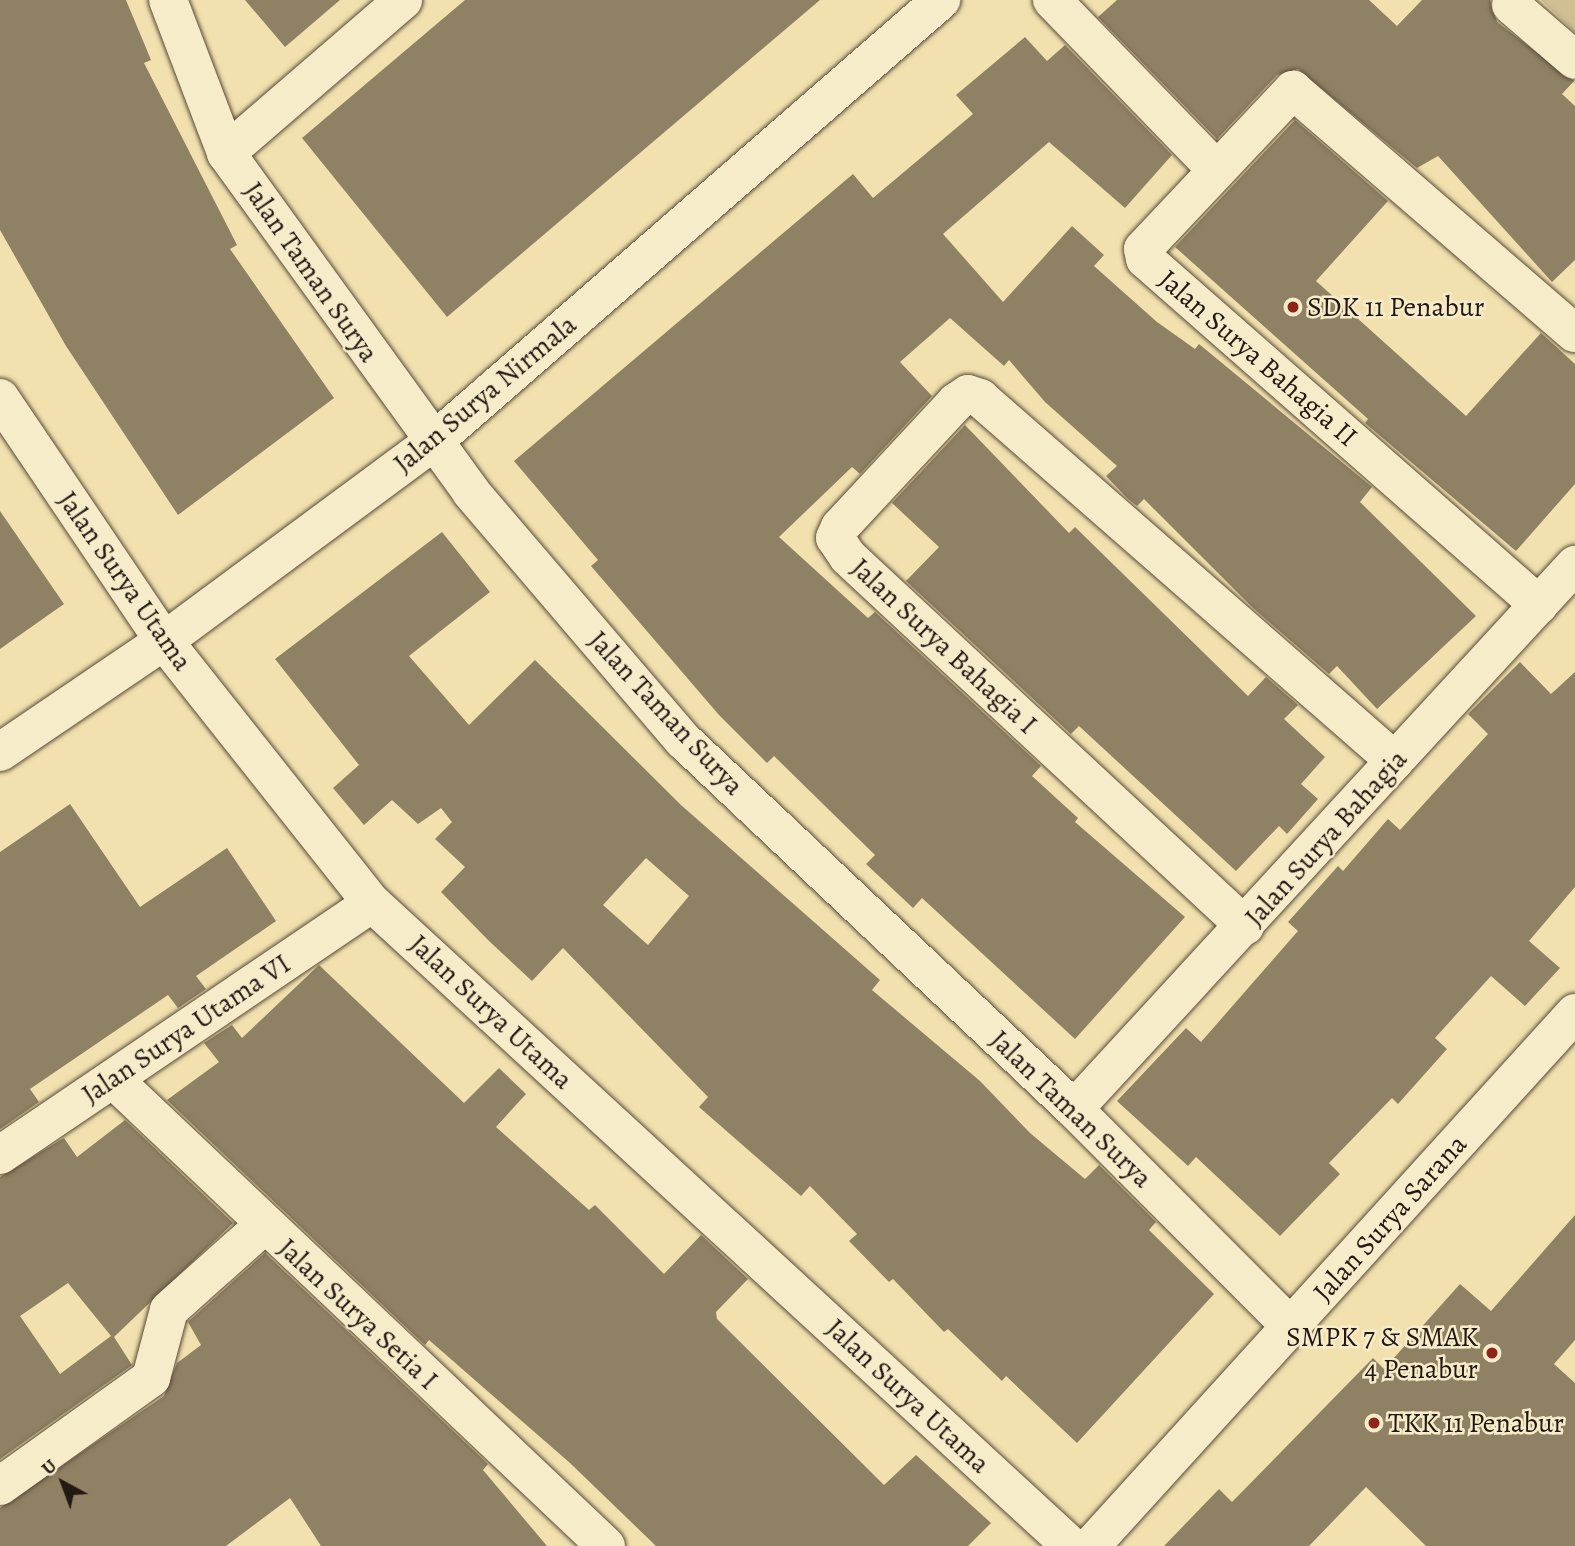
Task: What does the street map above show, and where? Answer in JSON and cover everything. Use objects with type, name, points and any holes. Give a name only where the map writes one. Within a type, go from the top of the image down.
[{"type":"street","name":"Jalan Taman Surya","points":[[168,0],[226,153],[432,443],[684,741],[1074,1109],[1291,1327]]},
{"type":"street","points":[[226,153],[403,0]]},
{"type":"street","name":"Jalan Surya Nirmala","points":[[0,752],[164,641],[432,443],[941,0]]},
{"type":"street","points":[[1052,0],[1214,167]]},
{"type":"street","points":[[1511,5],[1575,60]]},
{"type":"street","name":"Jalan Surya Bahagia II","points":[[1539,605],[1145,259],[1148,241],[1282,96],[1293,90],[1307,96],[1575,333]]},
{"type":"street","name":"Jalan Surya Bahagia I","points":[[1245,926],[848,557],[835,538],[840,527],[956,402],[968,394],[980,398],[1395,761]]},
{"type":"street","name":"Jalan Surya Utama","points":[[0,398],[164,641],[372,904],[1071,1546]]},
{"type":"street","name":"Jalan Surya Bahagia","points":[[1074,1109],[1575,565]]},
{"type":"street","name":"Jalan Surya Utama VI","points":[[0,1155],[372,904]]},
{"type":"street","name":"Jalan Surya Sarana","points":[[1091,1546],[1575,1013]]},
{"type":"street","name":"Jalan Surya Setia I","points":[[113,1079],[263,1226],[605,1546]]},
{"type":"street","points":[[0,1486],[151,1378],[169,1310],[263,1226]]},
{"type":"shaded area","points":[[1541,0],[1575,0],[1575,32]]},
{"type":"building","points":[[0,0],[126,0],[151,60],[144,63],[237,245],[230,249],[334,398],[178,515],[66,346],[0,230]]},
{"type":"building","points":[[245,0],[340,0],[285,47]]},
{"type":"building","points":[[465,0],[820,0],[447,317],[302,138]]},
{"type":"building","points":[[1117,0],[1369,0],[1397,26],[1422,0],[1490,0],[1497,22],[1574,81],[1562,94],[1575,106],[1575,260],[1552,282],[1438,156],[1417,168],[1298,69],[1277,75],[1217,139],[1098,17]]},
{"type":"building","points":[[1025,37],[1047,61],[1065,45],[1172,155],[1125,208],[1049,142],[943,234],[1003,302],[1072,226],[1104,255],[1094,266],[1157,322],[1195,349],[1199,344],[1372,487],[1360,502],[1476,616],[1377,709],[1337,666],[1329,674],[1252,607],[1144,499],[1137,506],[1127,498],[1106,476],[1117,466],[1045,402],[1009,360],[1004,366],[950,318],[900,362],[932,396],[860,474],[852,467],[779,537],[868,618],[875,612],[1041,766],[1032,776],[1078,818],[1075,822],[1185,917],[1075,1039],[922,898],[913,908],[866,864],[875,855],[774,756],[767,763],[719,715],[591,566],[598,560],[514,461],[853,174],[873,198],[973,114],[956,95]]},
{"type":"building","name":"SDK 11 Penabur","points":[[1295,120],[1388,201],[1316,281],[1466,416],[1541,333],[1575,364],[1575,484],[1516,551],[1365,423],[1368,419],[1175,247]]},
{"type":"building","points":[[965,425],[1069,533],[1075,527],[1248,696],[1266,677],[1298,705],[1284,719],[1325,757],[1301,784],[1318,799],[1287,834],[1279,826],[1236,871],[1079,726],[1071,734],[906,581],[939,547],[892,503]]},
{"type":"building","points":[[0,511],[64,604],[0,649]]},
{"type":"building","points":[[442,532],[490,592],[409,656],[469,725],[535,660],[681,805],[880,980],[872,990],[980,1081],[1030,1133],[1085,1179],[1099,1165],[1156,1222],[1149,1230],[1214,1294],[1077,1443],[1006,1376],[1002,1381],[948,1329],[944,1332],[893,1279],[889,1282],[849,1241],[857,1234],[810,1186],[801,1196],[699,1107],[708,1097],[563,948],[532,981],[489,941],[441,892],[465,867],[435,839],[452,822],[441,808],[418,824],[392,800],[364,825],[333,788],[359,765],[275,659]],"holes":[[[646,858],[689,896],[648,945],[603,905]]]},
{"type":"building","points":[[1520,662],[1551,694],[1575,672],[1575,887],[1529,941],[1560,968],[1525,1006],[1491,976],[1435,1038],[1447,1049],[1398,1104],[1392,1098],[1329,1163],[1340,1174],[1280,1236],[1196,1157],[1188,1166],[1117,1101],[1186,1028],[1201,1042],[1298,931],[1288,922],[1338,866],[1343,871],[1388,819],[1400,830],[1488,734],[1468,714]]},
{"type":"building","points":[[70,804],[140,907],[227,848],[276,921],[196,976],[206,989],[178,1008],[168,995],[30,1089],[39,1102],[0,1129],[0,852]]},
{"type":"building","points":[[319,965],[464,1103],[499,1068],[526,1094],[496,1127],[589,1210],[595,1205],[664,1274],[701,1235],[748,1279],[716,1312],[717,1319],[884,1485],[916,1455],[991,1523],[968,1546],[656,1546],[570,1463],[429,1340],[425,1345],[167,1100],[219,1062],[204,1043],[232,1025],[242,1038]]},
{"type":"building","points":[[125,1120],[233,1223],[114,1337],[132,1365],[0,1459],[0,1177],[64,1138],[77,1157]],"holes":[[[68,1283],[111,1336],[60,1374],[20,1316]]]},
{"type":"building","points":[[1575,1215],[1575,1340],[1554,1364],[1575,1383],[1575,1546],[1426,1546],[1366,1487],[1309,1546],[1164,1546],[1219,1489],[1232,1502],[1373,1358],[1384,1369],[1460,1284],[1491,1311]]},
{"type":"building","points":[[265,1253],[488,1464],[483,1470],[547,1546],[321,1546],[290,1498],[226,1546],[0,1546],[0,1508],[164,1396],[177,1363],[201,1345],[188,1322]]},
{"type":"place","name":"SDK 11 Penabur","points":[[1293,307]]},
{"type":"place","name":"SMPK 7 & SMAK 4 Penabur","points":[[1492,1353]]},
{"type":"place","name":"TKK 11 Penabur","points":[[1374,1423]]}]
